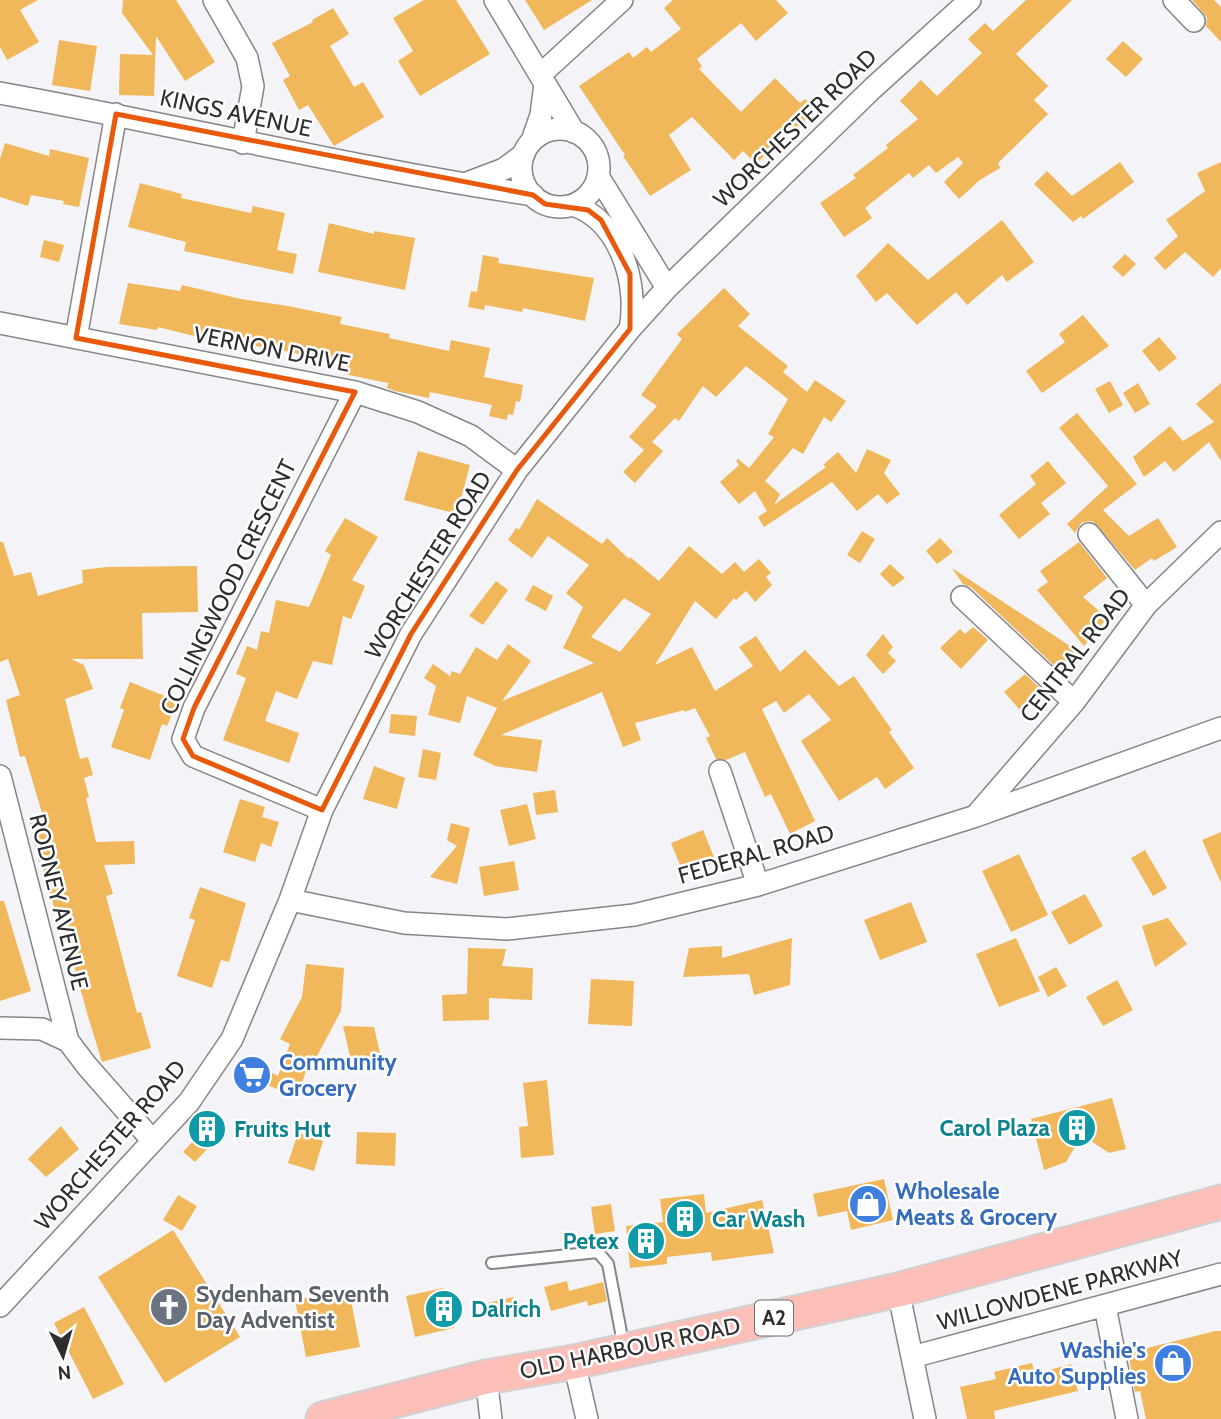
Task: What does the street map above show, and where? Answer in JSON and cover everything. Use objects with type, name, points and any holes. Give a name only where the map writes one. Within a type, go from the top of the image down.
[{"type":"main road","name":"OLD HARBOUR ROAD","points":[[323,1419],[486,1377],[574,1362],[898,1290],[1221,1202]]},
{"type":"street","points":[[214,0],[247,58],[253,86],[243,143]]},
{"type":"street","points":[[495,0],[542,80],[574,132],[591,145],[599,165],[593,188],[584,198],[573,205],[559,207],[545,204],[533,195],[524,183],[521,169],[541,115],[542,80],[622,0]]},
{"type":"street","name":"WORCHESTER ROAD","points":[[0,1306],[189,1102],[232,1039],[290,900],[322,810],[411,634],[517,470],[630,328],[667,288],[873,88],[970,0]]},
{"type":"street","points":[[1174,0],[1194,21]]},
{"type":"street","name":"KINGS AVENUE","points":[[0,93],[116,114],[243,143],[461,185],[533,195]]},
{"type":"street","points":[[76,338],[116,114]]},
{"type":"street","points":[[528,147],[544,132],[559,129],[574,132]]},
{"type":"street","name":"KINGS AVENUE","points":[[461,185],[504,169],[528,147]]},
{"type":"street","points":[[598,176],[667,288]]},
{"type":"street","points":[[573,205],[588,210],[601,220],[630,274],[634,311],[630,328]]},
{"type":"street","name":"VERNON DRIVE","points":[[0,323],[355,392],[418,412],[471,436],[517,470]]},
{"type":"street","name":"COLLINGWOOD CRESCENT","points":[[322,810],[193,756],[183,739],[194,708],[355,392]]},
{"type":"street","name":"CENTRAL ROAD","points":[[976,816],[1074,702],[1146,605],[1221,532]]},
{"type":"street","points":[[1089,534],[1146,605]]},
{"type":"street","points":[[962,597],[1074,702]]},
{"type":"street","name":"FEDERAL ROAD","points":[[290,900],[404,923],[507,929],[634,915],[758,885],[976,816],[1221,728]]},
{"type":"street","points":[[720,771],[758,885]]},
{"type":"street","name":"RODNEY AVENUE","points":[[0,776],[68,1041]]},
{"type":"street","points":[[0,1028],[42,1029],[68,1041],[152,1140]]},
{"type":"street","name":"WILLOWDENE PARKWAY","points":[[912,1357],[1221,1274]]},
{"type":"street","points":[[898,1290],[925,1419]]},
{"type":"street","points":[[1105,1306],[1127,1419]]},
{"type":"street","points":[[574,1362],[587,1419]]},
{"type":"street","points":[[486,1377],[491,1419]]},
{"type":"lane","points":[[492,1263],[598,1252],[608,1264],[624,1351]]},
{"type":"highlighted area","points":[[116,114],[533,195],[545,204],[588,210],[601,220],[630,274],[630,329],[517,470],[411,634],[322,810],[193,756],[183,739],[194,708],[355,392],[76,338]]},
{"type":"building","points":[[0,0],[38,0],[20,10],[39,42],[7,60],[0,47]]},
{"type":"building","points":[[123,0],[176,0],[215,62],[185,81],[156,36],[154,96],[119,95],[120,54],[153,55],[122,13]]},
{"type":"building","points":[[424,0],[456,0],[490,54],[420,96],[398,61],[413,51],[393,18]]},
{"type":"building","points":[[525,0],[592,0],[544,30]]},
{"type":"building","points":[[673,0],[776,0],[788,13],[756,41],[741,23],[697,59],[702,66],[699,69],[741,112],[775,78],[800,103],[805,99],[816,111],[789,135],[787,133],[756,164],[743,151],[734,160],[692,117],[669,135],[691,170],[650,196],[579,86],[629,52],[633,58],[647,47],[651,52],[681,29],[664,8]]},
{"type":"building","points":[[1026,0],[1072,0],[1016,54],[1048,86],[1034,100],[1048,114],[998,163],[1000,168],[980,180],[959,199],[944,182],[963,163],[958,157],[936,173],[929,165],[913,178],[909,173],[865,208],[872,218],[844,237],[820,203],[856,178],[853,175],[888,148],[886,145],[918,119],[900,101],[921,80],[937,96],[982,53],[968,39],[985,23],[993,31]]},
{"type":"building","points":[[1192,0],[1214,0],[1221,7],[1221,42],[1206,26],[1207,17]]},
{"type":"building","points":[[333,8],[349,34],[330,46],[354,87],[363,82],[384,117],[334,146],[308,105],[299,110],[283,80],[290,76],[272,43],[313,22],[312,20]]},
{"type":"building","points":[[59,40],[97,46],[90,91],[52,85]]},
{"type":"building","points":[[1123,41],[1143,59],[1126,77],[1106,59]]},
{"type":"building","points":[[5,143],[49,156],[50,149],[89,158],[79,207],[63,204],[64,201],[31,195],[28,206],[0,197],[0,159]]},
{"type":"building","points":[[1120,162],[1134,182],[1083,219],[1081,216],[1073,222],[1034,184],[1047,171],[1072,196]]},
{"type":"building","points":[[1221,162],[1221,268],[1213,277],[1185,252],[1165,270],[1154,258],[1178,236],[1166,220],[1205,191],[1197,173]]},
{"type":"building","points":[[140,183],[182,194],[181,198],[251,213],[253,206],[285,213],[277,250],[297,254],[293,274],[184,251],[186,242],[128,227]]},
{"type":"building","points":[[1002,220],[1034,262],[1007,282],[1002,275],[967,305],[956,292],[917,325],[887,293],[876,302],[856,276],[888,243],[928,280]]},
{"type":"building","points":[[329,223],[374,234],[374,231],[415,238],[405,290],[318,272]]},
{"type":"building","points":[[44,240],[64,245],[59,262],[40,257]]},
{"type":"building","points":[[1125,254],[1136,264],[1123,277],[1112,267]]},
{"type":"building","points":[[483,255],[499,258],[498,263],[594,278],[585,321],[523,308],[522,312],[485,305],[484,310],[468,307],[471,291],[477,292]]},
{"type":"building","points":[[128,283],[180,291],[182,285],[241,299],[342,317],[340,324],[390,334],[389,338],[449,351],[451,340],[490,348],[484,377],[523,385],[520,402],[516,401],[513,415],[508,414],[507,420],[489,416],[492,405],[430,392],[429,398],[395,391],[387,388],[388,383],[344,374],[346,364],[280,350],[218,342],[158,327],[157,330],[119,324]]},
{"type":"building","points":[[724,288],[750,314],[738,326],[788,366],[783,372],[807,392],[815,380],[846,401],[831,422],[824,417],[803,454],[793,448],[765,481],[780,494],[774,505],[826,467],[823,465],[838,452],[856,473],[867,449],[891,460],[884,473],[900,494],[887,504],[878,494],[857,511],[832,482],[764,527],[758,517],[767,511],[755,491],[739,504],[720,482],[739,465],[736,460],[738,459],[749,468],[774,437],[768,434],[788,399],[746,366],[716,397],[703,386],[679,421],[675,418],[652,442],[663,451],[635,483],[623,472],[644,450],[629,437],[657,406],[641,395],[682,339],[677,334]]},
{"type":"building","points":[[1083,315],[1109,346],[1042,393],[1026,371],[1065,342],[1059,334]]},
{"type":"building","points":[[1159,337],[1177,358],[1159,372],[1142,351]]},
{"type":"building","points":[[1110,381],[1123,405],[1109,413],[1095,389]]},
{"type":"building","points":[[1138,383],[1150,404],[1135,413],[1123,393]]},
{"type":"building","points":[[1221,383],[1221,461],[1209,442],[1174,472],[1165,461],[1144,477],[1133,457],[1170,426],[1183,441],[1214,422],[1196,404]]},
{"type":"building","points":[[1077,413],[1137,484],[1103,510],[1129,536],[1158,518],[1177,547],[1154,561],[1152,558],[1135,570],[1094,522],[1081,523],[1075,533],[1067,524],[1108,486],[1059,428]]},
{"type":"building","points":[[418,451],[470,465],[457,514],[404,500]]},
{"type":"building","points":[[1048,461],[1066,483],[1041,503],[1050,514],[1019,539],[999,515],[1036,484],[1030,476]]},
{"type":"building","points":[[537,499],[602,544],[607,538],[629,559],[630,557],[659,581],[689,546],[722,574],[735,562],[744,572],[759,559],[771,573],[766,577],[772,585],[755,602],[746,591],[736,600],[734,598],[716,619],[695,601],[655,665],[692,647],[715,691],[753,666],[739,647],[756,636],[780,672],[805,650],[839,686],[854,676],[892,730],[889,732],[914,768],[885,789],[877,777],[839,801],[801,741],[831,720],[809,694],[784,713],[776,701],[762,709],[815,821],[790,834],[771,794],[765,797],[745,752],[726,760],[716,759],[706,738],[710,736],[695,708],[635,723],[641,740],[623,747],[602,692],[501,735],[542,740],[537,772],[495,766],[473,755],[497,708],[467,696],[460,723],[428,715],[436,686],[424,678],[433,664],[450,676],[452,671],[460,674],[476,647],[497,660],[508,644],[531,661],[502,701],[594,663],[563,648],[583,607],[566,593],[589,565],[548,536],[532,558],[508,540],[516,528],[519,530]],"holes":[[[624,598],[651,614],[620,652],[591,637]]]},
{"type":"building","points":[[345,518],[378,537],[352,580],[365,586],[351,619],[343,616],[332,665],[313,661],[297,699],[276,691],[265,721],[299,733],[289,763],[223,740],[246,678],[236,674],[247,646],[257,650],[261,631],[269,633],[276,600],[309,607],[331,555],[325,551]]},
{"type":"building","points":[[862,531],[875,539],[860,563],[847,555]]},
{"type":"building","points":[[940,538],[953,552],[937,564],[926,551]]},
{"type":"building","points":[[0,542],[3,542],[14,576],[31,572],[38,596],[83,583],[82,570],[107,567],[197,566],[198,612],[142,613],[143,659],[71,659],[84,665],[93,689],[65,699],[80,759],[88,757],[93,775],[84,778],[96,842],[134,841],[135,864],[104,865],[113,894],[106,896],[137,1013],[141,1012],[151,1048],[102,1062],[59,910],[55,911],[29,820],[43,816],[25,756],[20,757],[6,700],[20,695],[8,659],[0,662]]},
{"type":"building","points":[[1079,542],[1107,578],[1083,597],[1107,618],[1084,646],[1037,590],[1048,582],[1040,571]]},
{"type":"building","points":[[890,564],[905,578],[893,587],[880,574]]},
{"type":"building","points":[[952,568],[1079,652],[1074,658],[1077,661],[1062,673],[971,587],[963,584]]},
{"type":"building","points":[[496,581],[508,590],[483,625],[469,616]]},
{"type":"building","points":[[533,585],[553,596],[546,611],[525,600]]},
{"type":"building","points":[[973,627],[988,640],[961,669],[940,648],[960,629],[965,634]]},
{"type":"building","points":[[883,634],[893,647],[888,653],[896,661],[883,674],[866,655]]},
{"type":"building","points":[[1025,674],[1041,689],[1035,693],[1038,696],[1020,710],[1004,692]]},
{"type":"building","points":[[130,682],[177,701],[167,726],[162,724],[150,760],[111,747],[124,710],[120,708]]},
{"type":"building","points":[[391,714],[417,716],[415,736],[389,733]]},
{"type":"building","points":[[423,749],[441,753],[436,780],[418,777]]},
{"type":"building","points":[[374,766],[405,778],[397,809],[363,799]]},
{"type":"building","points":[[555,790],[558,812],[536,815],[533,793]]},
{"type":"building","points":[[240,799],[265,807],[262,817],[279,822],[271,847],[261,843],[255,862],[223,852]]},
{"type":"building","points":[[527,804],[536,839],[509,846],[500,810]]},
{"type":"building","points":[[451,823],[470,828],[457,884],[430,877],[457,846],[447,840]]},
{"type":"building","points":[[703,830],[716,862],[684,875],[671,843]]},
{"type":"building","points":[[1221,832],[1221,883],[1202,840]]},
{"type":"building","points":[[1145,850],[1167,888],[1153,896],[1131,858]]},
{"type":"building","points":[[1019,854],[1048,915],[1011,932],[982,871]]},
{"type":"building","points":[[514,861],[519,890],[484,896],[479,867]]},
{"type":"building","points":[[200,887],[246,903],[229,962],[221,960],[212,988],[177,976],[195,920],[189,918]]},
{"type":"building","points":[[1085,894],[1103,926],[1069,945],[1051,912]]},
{"type":"building","points":[[0,901],[4,901],[31,991],[0,1001]]},
{"type":"building","points":[[911,902],[927,942],[880,960],[864,920]]},
{"type":"building","points":[[1168,918],[1187,944],[1155,967],[1142,926]]},
{"type":"building","points":[[792,938],[790,985],[754,995],[749,974],[683,977],[689,948],[722,946],[722,958]]},
{"type":"building","points":[[1016,938],[1040,991],[999,1007],[976,954]]},
{"type":"building","points":[[468,948],[506,949],[502,966],[533,968],[532,1000],[489,998],[489,1020],[443,1021],[442,995],[467,994]]},
{"type":"building","points":[[306,964],[344,968],[341,1011],[316,1058],[312,1055],[297,1096],[261,1083],[257,1091],[236,1079],[247,1060],[278,1076],[290,1044],[280,1039],[302,997]]},
{"type":"building","points":[[1056,967],[1067,986],[1048,997],[1038,977]]},
{"type":"building","points":[[591,979],[634,981],[632,1026],[588,1024]]},
{"type":"building","points":[[1117,980],[1133,1010],[1103,1026],[1086,997]]},
{"type":"building","points":[[343,1026],[374,1027],[381,1058],[352,1065]]},
{"type":"building","points":[[547,1080],[554,1155],[521,1158],[519,1127],[528,1126],[523,1083]]},
{"type":"building","name":"Carol Plaza","points":[[1112,1098],[1126,1149],[1109,1153],[1082,1135],[1066,1162],[1044,1170],[1031,1119]]},
{"type":"building","points":[[61,1126],[79,1149],[46,1177],[28,1159]]},
{"type":"building","points":[[357,1132],[396,1133],[395,1166],[356,1164]]},
{"type":"building","points":[[298,1133],[323,1141],[314,1171],[288,1163]]},
{"type":"building","points":[[195,1139],[207,1149],[195,1162],[183,1152]]},
{"type":"building","name":"Wholesale Meats & Grocery","points":[[884,1179],[893,1220],[851,1230],[847,1211],[818,1217],[813,1194]]},
{"type":"building","points":[[704,1194],[706,1213],[762,1200],[774,1253],[712,1261],[711,1252],[667,1257],[667,1264],[630,1268],[626,1226],[663,1222],[660,1199]]},
{"type":"building","points":[[178,1195],[197,1206],[182,1231],[163,1220]]},
{"type":"building","points":[[611,1204],[615,1231],[595,1234],[591,1207]]},
{"type":"building","name":"Sydenham Seventh Day Adventist","points":[[173,1230],[240,1337],[165,1383],[98,1277]]},
{"type":"building","points":[[567,1281],[569,1291],[603,1282],[607,1301],[588,1306],[587,1301],[551,1311],[544,1287]]},
{"type":"building","points":[[443,1288],[454,1328],[415,1337],[406,1296]]},
{"type":"building","points":[[349,1290],[360,1347],[306,1357],[295,1300]]},
{"type":"building","points":[[513,1297],[516,1313],[490,1319],[487,1303]]},
{"type":"building","points":[[84,1307],[124,1384],[93,1399],[54,1323]]},
{"type":"building","points":[[1221,1331],[1221,1419],[1146,1419],[1140,1391],[1135,1392],[1128,1353]]},
{"type":"building","points":[[1032,1363],[1035,1374],[1071,1364],[1078,1391],[994,1411],[995,1419],[967,1419],[960,1387],[996,1379],[994,1372]]},
{"type":"place","name":"Community Grocery","points":[[252,1075]]},
{"type":"place","name":"Carol Plaza","points":[[1077,1128]]},
{"type":"place","name":"Fruits Hut","points":[[207,1129]]},
{"type":"place","name":"Wholesale Meats & Grocery","points":[[868,1204]]},
{"type":"place","name":"Car Wash","points":[[685,1219]]},
{"type":"place","name":"Petex","points":[[646,1241]]},
{"type":"place","name":"Sydenham Seventh Day Adventist","points":[[169,1307]]},
{"type":"place","name":"Dalrich","points":[[444,1309]]},
{"type":"place","name":"Washie's Auto Supplies","points":[[1173,1363]]}]
